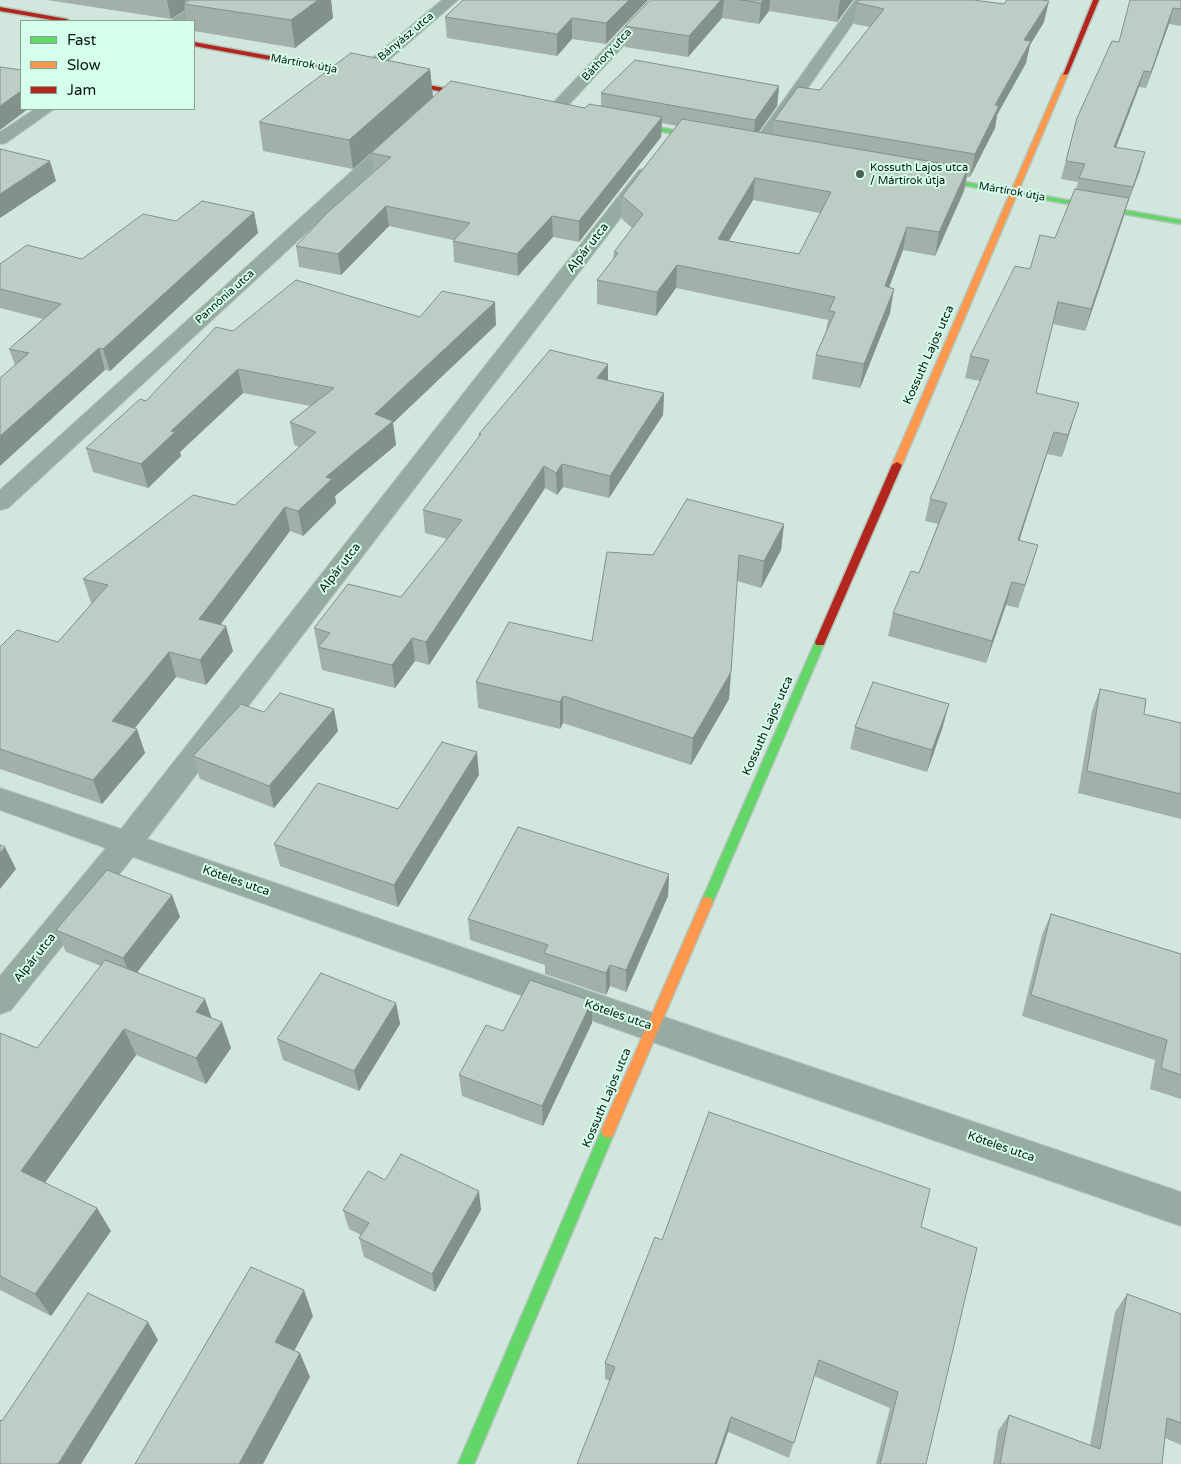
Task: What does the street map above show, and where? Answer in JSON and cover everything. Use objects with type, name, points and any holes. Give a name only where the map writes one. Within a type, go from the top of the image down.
[{"type":"street","points":[[181,20],[212,0]]},
{"type":"street","name":"Bányász utca","points":[[362,75],[451,0]]},
{"type":"street","name":"Báthory utca","points":[[555,110],[659,0]]},
{"type":"street","points":[[758,147],[862,0]]},
{"type":"street","name":"Kossuth Lajos utca","points":[[466,1464],[652,1027],[1016,192],[1096,0]]},
{"type":"street","points":[[0,10],[61,20]]},
{"type":"street","name":"Mártírok útja","points":[[195,44],[488,98]]},
{"type":"street","points":[[430,110],[450,92]]},
{"type":"street","points":[[0,139],[44,110]]},
{"type":"street","points":[[611,120],[722,141]]},
{"type":"street","name":"Pannónia utca","points":[[0,503],[415,123]]},
{"type":"street","name":"Alpár utca","points":[[0,1000],[127,843],[676,133]]},
{"type":"street","name":"Mártírok útja","points":[[915,174],[1181,222]]},
{"type":"street","name":"Köteles utca","points":[[0,799],[652,1027],[1181,1209]]},
{"type":"building","points":[[189,0],[318,0],[291,20],[184,4]]},
{"type":"building","points":[[463,0],[629,0],[606,23],[572,18],[557,34],[445,17]]},
{"type":"building","points":[[650,0],[721,0],[689,36],[625,26]]},
{"type":"building","points":[[741,0],[763,0],[761,3]]},
{"type":"building","points":[[859,0],[973,0],[1004,4],[1007,0],[1049,1],[1024,40],[1031,41],[995,105],[999,106],[975,154],[774,120],[798,87],[820,90],[884,9],[857,3]]},
{"type":"building","points":[[1130,0],[1181,0],[1181,9],[1173,8],[1151,72],[1144,71],[1114,147],[1145,152],[1133,187],[1079,178],[1085,164],[1066,161],[1077,118],[1112,41],[1119,42]]},
{"type":"building","points":[[351,53],[430,69],[349,140],[259,122]]},
{"type":"building","points":[[635,60],[779,86],[755,120],[601,93]]},
{"type":"building","points":[[0,67],[20,70],[20,92],[0,106]]},
{"type":"building","points":[[451,81],[585,108],[589,104],[662,117],[579,221],[552,216],[517,254],[453,241],[470,223],[386,206],[338,254],[296,246],[328,212],[391,157],[371,153]]},
{"type":"building","points":[[682,119],[968,168],[939,232],[907,227],[885,286],[894,289],[864,364],[816,355],[835,312],[829,311],[835,297],[677,265],[657,292],[597,280],[618,253],[614,252],[643,214],[622,196]],"holes":[[[755,178],[831,192],[799,254],[718,239]]]},
{"type":"building","points":[[0,149],[50,161],[0,194]]},
{"type":"building","points":[[1075,189],[1129,198],[1091,309],[1058,302],[1036,393],[1079,403],[1068,435],[1054,432],[1018,540],[1038,545],[1025,585],[1012,582],[992,641],[893,613],[911,571],[919,573],[947,503],[930,499],[989,360],[970,356],[1015,266],[1030,269],[1040,235],[1055,238]]},
{"type":"building","points":[[202,201],[254,212],[103,349],[99,348],[0,436],[0,378],[29,353],[9,349],[61,304],[0,289],[0,264],[27,245],[82,259],[143,214],[176,221]]},
{"type":"building","points":[[296,280],[420,317],[442,291],[495,302],[375,414],[393,421],[326,477],[332,479],[298,511],[285,507],[199,619],[226,626],[200,660],[169,652],[112,721],[137,729],[93,780],[0,749],[0,647],[17,630],[58,642],[108,585],[83,579],[193,495],[235,505],[316,432],[290,422],[334,388],[238,369],[171,431],[175,432],[141,464],[86,448],[140,399],[146,401],[216,327],[233,331]]},
{"type":"building","points":[[550,350],[608,364],[597,378],[664,393],[610,476],[562,464],[556,473],[544,466],[426,642],[412,638],[392,665],[318,647],[330,633],[314,628],[348,584],[401,597],[462,520],[423,510],[481,434],[479,434]]},
{"type":"building","points":[[687,499],[784,524],[764,561],[739,555],[731,672],[693,738],[563,696],[560,702],[476,682],[509,622],[592,641],[607,552],[653,555]]},
{"type":"building","points":[[873,682],[949,704],[932,750],[855,727]]},
{"type":"building","points":[[1100,689],[1146,699],[1144,714],[1181,723],[1181,794],[1087,771]]},
{"type":"building","points":[[280,693],[334,709],[269,786],[193,756],[241,704],[264,712]]},
{"type":"building","points":[[442,742],[477,752],[394,885],[274,844],[318,783],[398,809]]},
{"type":"building","points":[[518,827],[669,874],[626,970],[610,965],[606,973],[544,953],[548,945],[468,919]]},
{"type":"building","points":[[0,845],[5,847],[0,853]]},
{"type":"building","points":[[107,870],[172,895],[123,958],[56,930]]},
{"type":"building","points":[[1051,914],[1181,954],[1181,1075],[1161,1068],[1167,1040],[1031,995]]},
{"type":"building","points":[[105,960],[205,999],[196,1012],[222,1022],[196,1058],[124,1029],[21,1171],[97,1208],[35,1294],[0,1276],[0,1033],[37,1048]]},
{"type":"building","points":[[321,973],[396,1003],[354,1071],[277,1039]]},
{"type":"building","points":[[530,980],[592,1001],[542,1106],[459,1075],[486,1025],[503,1031]]},
{"type":"building","points":[[709,1112],[930,1189],[921,1227],[977,1248],[926,1464],[880,1464],[898,1392],[819,1360],[794,1443],[731,1417],[715,1464],[577,1464],[615,1367],[605,1363],[655,1237],[662,1240]]},
{"type":"building","points":[[401,1154],[479,1191],[432,1274],[359,1238],[369,1223],[343,1210],[368,1171],[385,1180]]},
{"type":"building","points":[[251,1267],[304,1290],[275,1342],[300,1353],[239,1464],[135,1464]]},
{"type":"building","points":[[88,1293],[148,1322],[58,1464],[0,1464],[0,1420],[2,1421]]},
{"type":"building","points":[[1127,1294],[1181,1314],[1181,1423],[1167,1418],[1162,1464],[1000,1464],[1009,1415],[1100,1449]]},
{"type":"traffic: fast","points":[[626,123],[709,139]]},
{"type":"traffic: fast","points":[[928,177],[1181,222]]},
{"type":"traffic: fast","points":[[707,902],[820,642]]},
{"type":"traffic: fast","points":[[466,1464],[608,1131]]},
{"type":"traffic: slow","points":[[897,465],[1065,74]]},
{"type":"traffic: slow","points":[[608,1131],[707,902]]},
{"type":"traffic: jam","points":[[1065,74],[1096,0]]},
{"type":"traffic: jam","points":[[0,9],[61,20]]},
{"type":"traffic: jam","points":[[195,44],[477,96]]},
{"type":"traffic: jam","points":[[820,642],[897,465]]},
{"type":"place","name":"Kossuth Lajos utca / Mártírok útja","points":[[860,174]]}]
